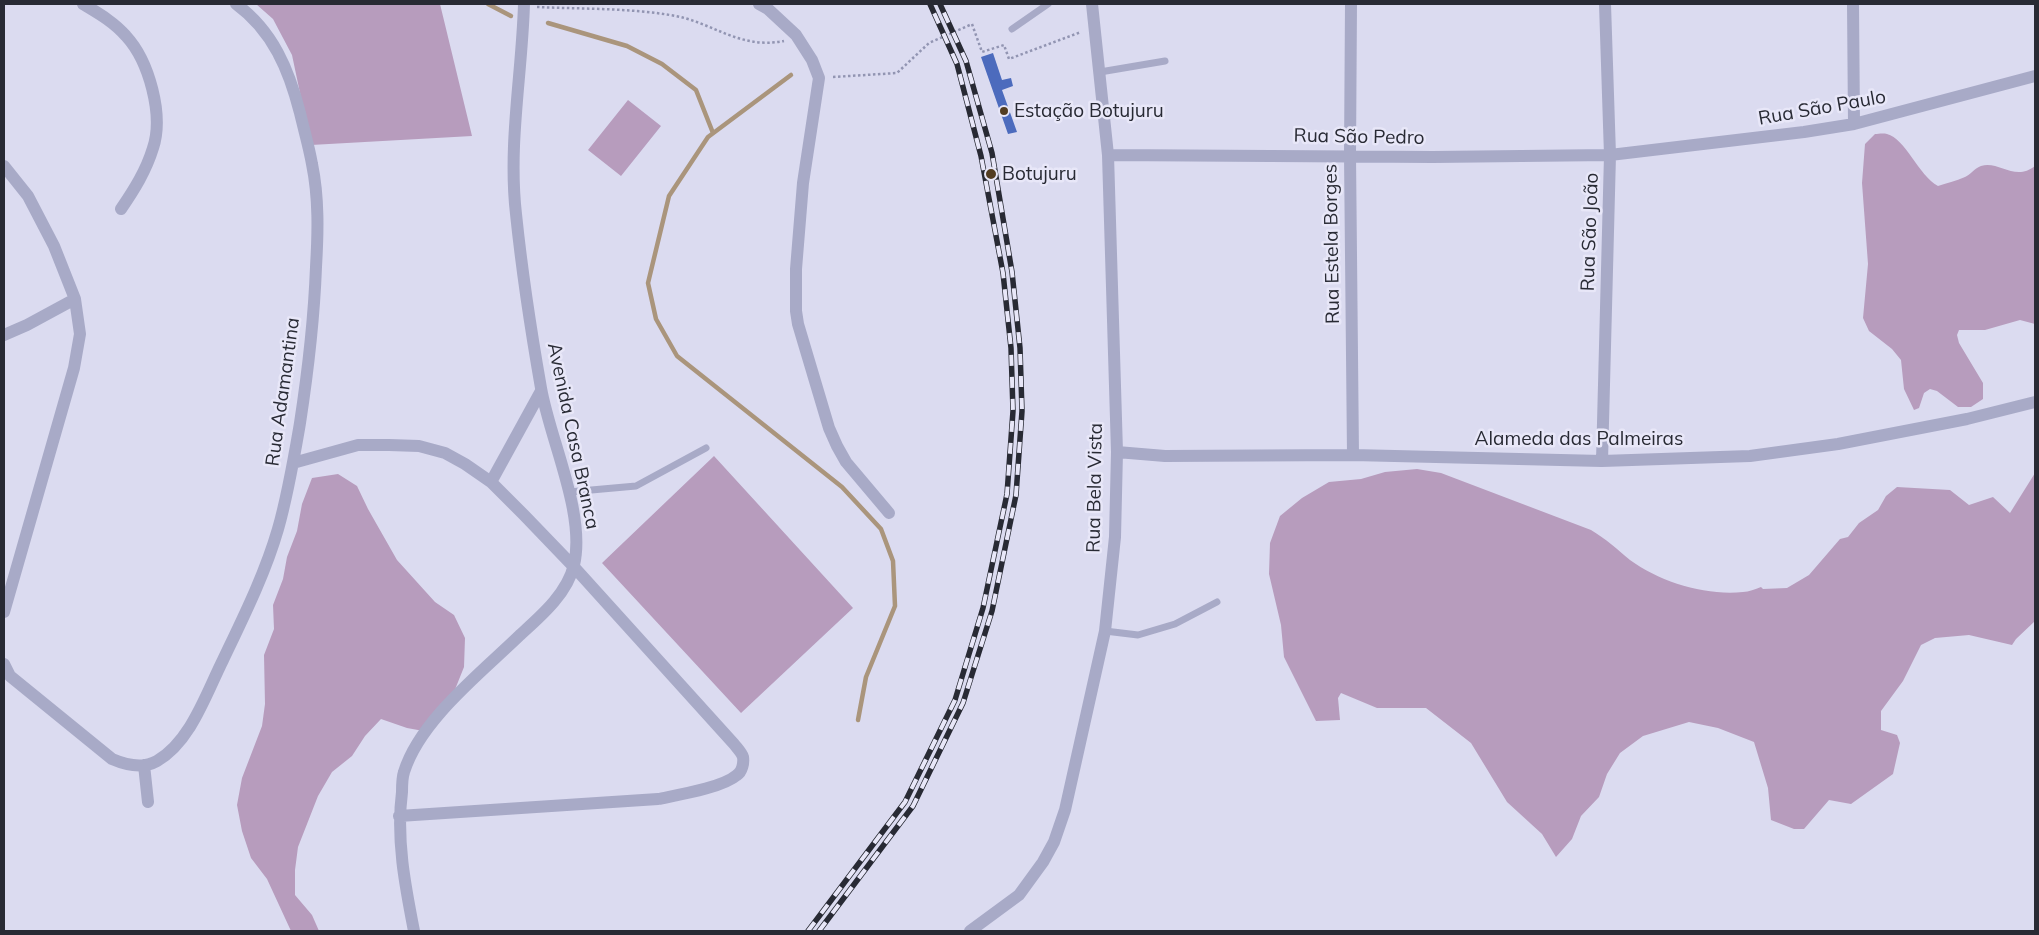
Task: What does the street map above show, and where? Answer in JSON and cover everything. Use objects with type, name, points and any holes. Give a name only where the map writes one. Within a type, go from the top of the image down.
[{"type":"street","points":[[83,4],[106,18],[127,36],[141,59],[150,82],[156,112],[157,131],[154,147],[141,180],[121,209]]},
{"type":"street","name":"Rua Adamantina","points":[[144,765],[156,762],[174,748],[194,719],[246,612],[278,529],[293,463],[313,329],[318,225],[312,164],[288,71],[262,28],[252,16],[236,4]]},
{"type":"street","points":[[759,4],[768,9],[796,35],[812,60],[819,78],[803,183],[796,269],[796,311],[798,324],[829,428],[837,446],[846,462],[889,513]]},
{"type":"street","name":"Rua Bela Vista","points":[[970,931],[1019,896],[1043,862],[1054,842],[1065,810],[1105,631],[1115,537],[1117,452],[1108,155],[1092,4]]},
{"type":"street","name":"Rua Estela Borges","points":[[1351,4],[1350,155],[1353,454]]},
{"type":"street","name":"Rua São João","points":[[1602,461],[1610,155],[1605,4]]},
{"type":"street","points":[[1853,4],[1854,124]]},
{"type":"street","name":"Avenida Casa Branca","points":[[414,931],[402,857],[399,816],[404,773],[417,743],[442,710],[553,604],[574,567],[576,530],[569,492],[541,391],[514,192],[513,166],[524,5]]},
{"type":"street","name":"Rua São Paulo","points":[[1610,155],[1776,136],[1854,124],[2035,76]]},
{"type":"street","name":"Rua São Pedro","points":[[1108,155],[1442,157],[1610,155]]},
{"type":"street","points":[[4,166],[28,196],[54,246],[75,299],[80,334],[74,368],[4,612]]},
{"type":"street","points":[[4,335],[75,299]]},
{"type":"street","points":[[491,482],[541,391]]},
{"type":"street","name":"Alameda das Palmeiras","points":[[1117,452],[1165,456],[1353,454],[1602,461],[1750,456],[1838,444],[1967,420],[2035,402]]},
{"type":"street","points":[[293,463],[358,446],[420,446],[445,454],[466,464],[491,482],[574,567],[734,744],[743,757],[743,767],[737,775],[722,783],[682,795],[658,799],[399,816]]},
{"type":"street","points":[[4,664],[10,676],[112,759],[126,765],[144,765],[148,802]]},
{"type":"lane","points":[[1012,30],[1048,4]]},
{"type":"lane","points":[[1100,72],[1165,60]]},
{"type":"lane","points":[[569,492],[636,486],[706,448]]},
{"type":"lane","points":[[1105,631],[1138,635],[1175,624],[1217,602]]},
{"type":"path","points":[[524,5],[671,15],[688,19],[723,34],[758,43],[784,41],[796,35]]},
{"type":"path","points":[[819,78],[897,73],[929,43],[972,24],[982,52],[1004,45],[1008,59],[1095,26]]},
{"type":"shaded area","points":[[256,4],[440,4],[472,136],[311,145],[292,55],[273,19]]},
{"type":"shaded area","points":[[628,100],[661,126],[621,176],[588,150]]},
{"type":"shaded area","points":[[1875,134],[1885,134],[1894,137],[1931,181],[1938,186],[1965,177],[1981,166],[1994,166],[2021,172],[2035,166],[2035,324],[2020,320],[1985,330],[1959,330],[1957,335],[1959,343],[1983,383],[1983,399],[1971,407],[1958,407],[1937,391],[1930,389],[1924,393],[1919,408],[1914,410],[1904,389],[1901,360],[1892,349],[1869,331],[1863,318],[1868,264],[1862,183],[1865,144]]},
{"type":"shaded area","points":[[714,456],[853,608],[741,713],[602,563]]},
{"type":"shaded area","points":[[1417,469],[1441,473],[1591,530],[1642,568],[1669,581],[1714,592],[1729,593],[1748,592],[1761,587],[1763,589],[1787,588],[1809,575],[1840,539],[1848,537],[1859,523],[1878,510],[1886,496],[1897,487],[1950,490],[1969,505],[1993,497],[2010,513],[2035,473],[2035,621],[2012,645],[1969,635],[1935,638],[1921,645],[1903,681],[1881,711],[1881,730],[1897,735],[1900,743],[1893,774],[1851,804],[1829,800],[1804,829],[1794,829],[1771,820],[1768,788],[1754,742],[1718,728],[1689,722],[1643,736],[1620,753],[1607,774],[1599,797],[1581,816],[1572,839],[1556,857],[1542,834],[1507,802],[1471,743],[1426,708],[1377,708],[1341,693],[1338,698],[1340,720],[1316,721],[1284,657],[1281,625],[1269,574],[1270,543],[1280,516],[1302,498],[1329,482],[1361,479],[1385,472]]},
{"type":"shaded area","points":[[338,474],[357,486],[397,560],[435,602],[454,615],[465,638],[464,667],[454,692],[429,732],[407,728],[381,719],[365,736],[352,756],[332,772],[318,796],[298,847],[295,870],[295,895],[312,915],[319,931],[291,931],[267,879],[251,858],[242,831],[237,805],[242,778],[262,726],[265,704],[264,655],[274,629],[273,605],[297,531],[302,504],[312,478]]},
{"type":"building","name":"Estação Botujuru","points":[[993,53],[1002,80],[1011,78],[1013,86],[1002,90],[1017,132],[1008,134],[981,57]]},
{"type":"waterway","points":[[488,4],[511,16]]},
{"type":"waterway","points":[[548,23],[627,46],[662,64],[696,90],[713,133]]},
{"type":"waterway","points":[[791,75],[708,137],[669,196],[648,283],[656,319],[677,356],[842,487],[881,529],[893,561],[895,606],[866,677],[858,720]]},
{"type":"railway","points":[[808,931],[905,802],[955,700],[983,608],[1007,494],[1013,411],[1011,348],[1003,273],[981,156],[957,64],[930,4]]},
{"type":"railway","points":[[819,931],[913,806],[963,703],[992,611],[1016,495],[1022,411],[1020,348],[1012,272],[992,153],[966,61],[940,4]]},
{"type":"place","name":"Estação Botujuru","points":[[1004,111]]},
{"type":"place","name":"Botujuru","points":[[991,174]]}]
